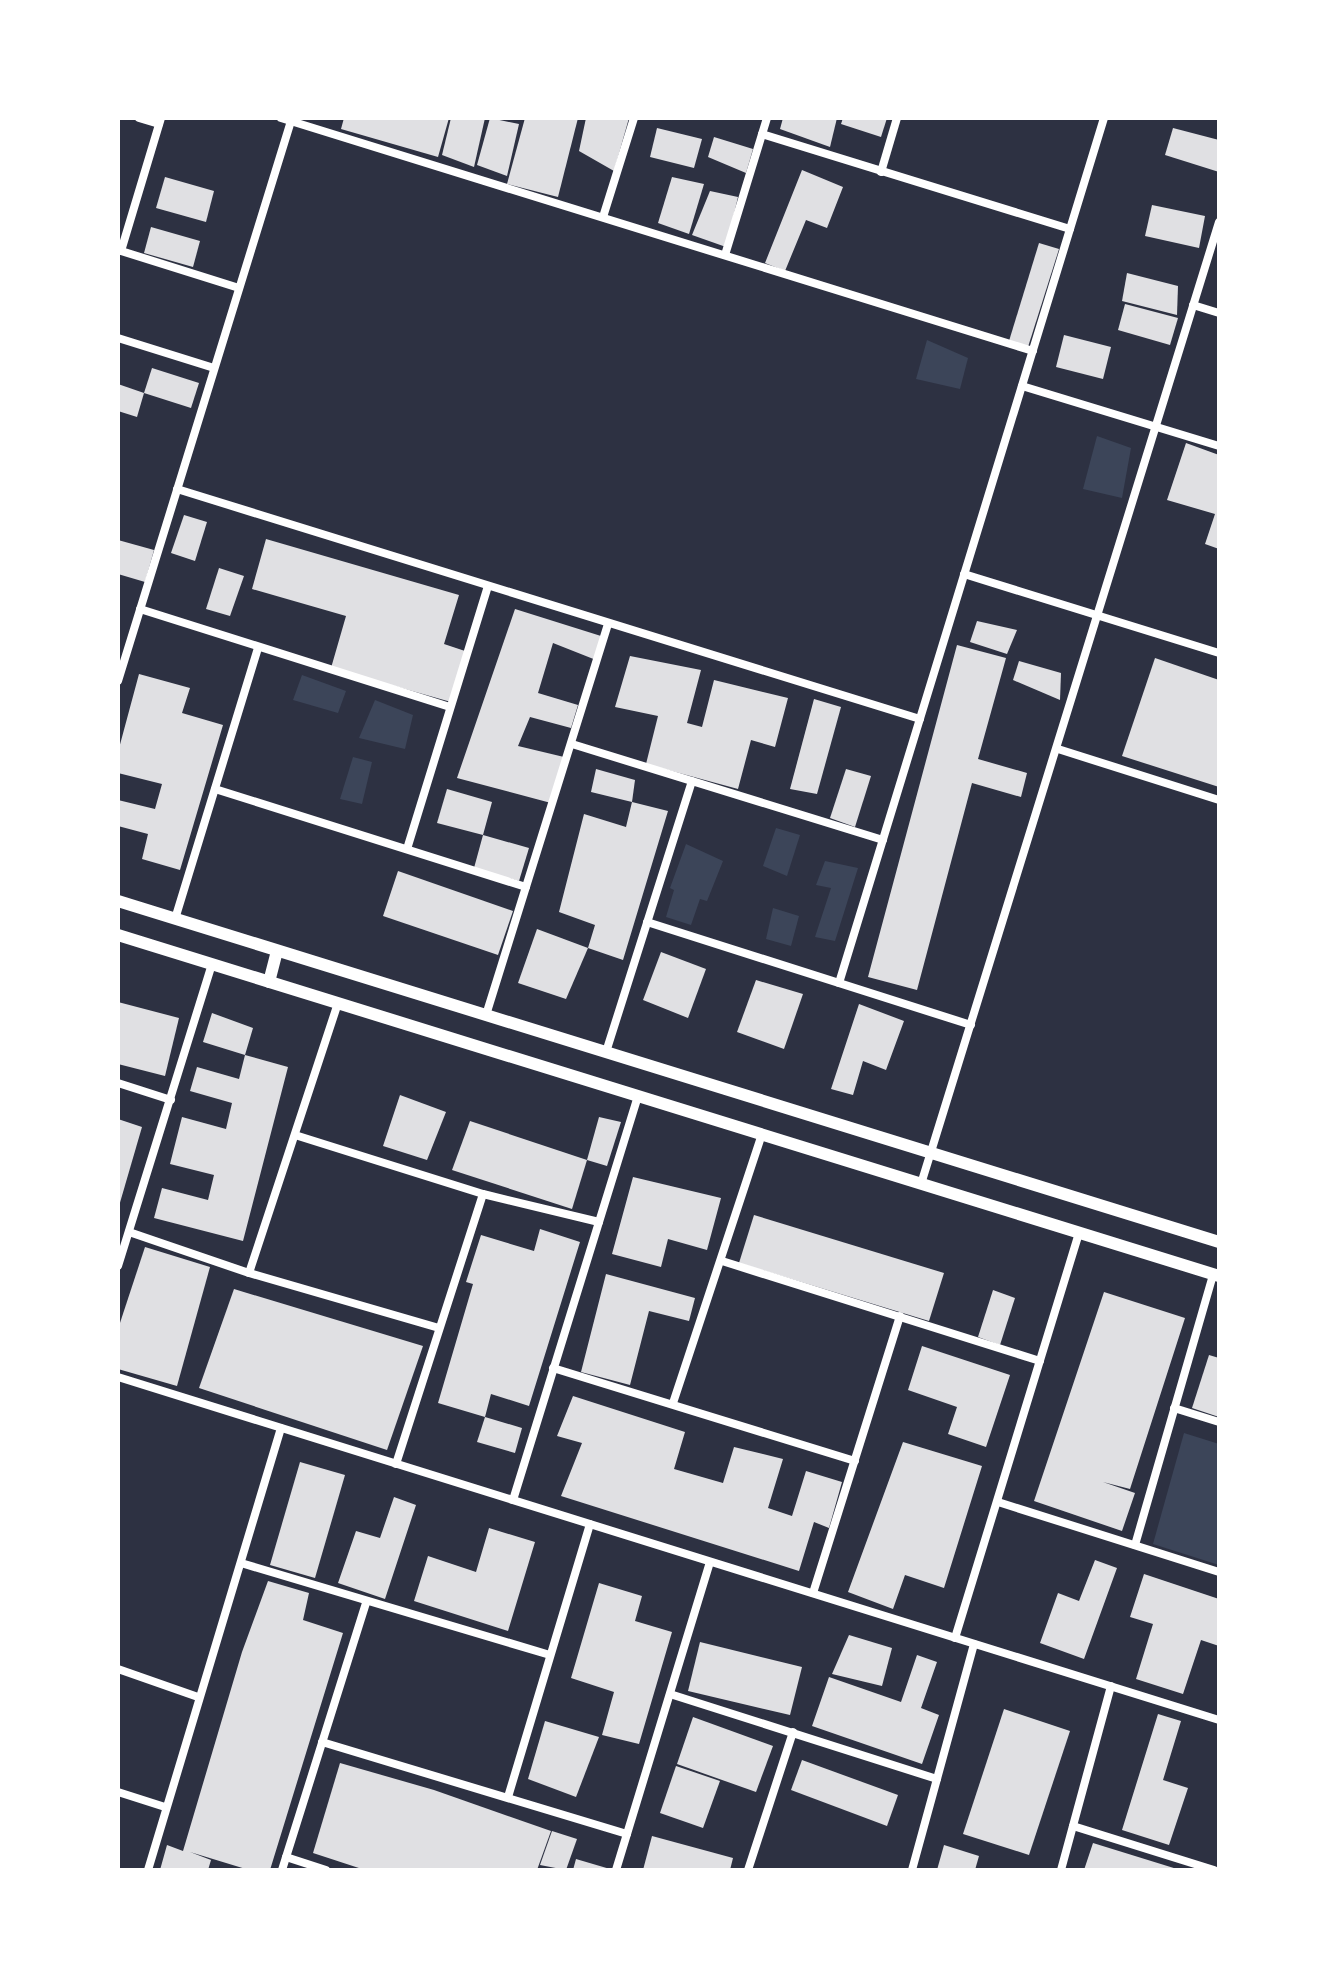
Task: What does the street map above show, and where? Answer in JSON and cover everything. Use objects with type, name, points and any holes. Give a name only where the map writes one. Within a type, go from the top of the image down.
[{"type":"street","points":[[139,118],[160,121],[119,251],[239,288]]},
{"type":"street","points":[[603,217],[634,118]]},
{"type":"street","points":[[725,255],[767,118]]},
{"type":"street","points":[[881,172],[897,118]]},
{"type":"street","points":[[839,983],[1104,118]]},
{"type":"street","points":[[118,681],[239,288],[286,120],[1033,351]]},
{"type":"street","points":[[762,134],[1070,229]]},
{"type":"street","points":[[921,1184],[1219,222]]},
{"type":"street","points":[[1193,305],[1219,313]]},
{"type":"street","points":[[118,338],[214,368]]},
{"type":"street","points":[[1022,386],[1219,446]]},
{"type":"street","points":[[177,489],[920,719]]},
{"type":"street","points":[[964,574],[1219,653]]},
{"type":"street","points":[[407,849],[488,586]]},
{"type":"street","points":[[140,609],[450,707]]},
{"type":"street","points":[[486,1015],[608,624]]},
{"type":"street","points":[[175,919],[258,648]]},
{"type":"street","points":[[572,744],[883,840]]},
{"type":"street","points":[[1058,749],[1219,800]]},
{"type":"street","points":[[606,1052],[692,781]]},
{"type":"street","points":[[215,789],[526,887]]},
{"type":"street","points":[[118,901],[1219,1242]]},
{"type":"street","points":[[647,922],[971,1025]]},
{"type":"street","points":[[118,935],[1216,1276],[1135,1545]]},
{"type":"street","points":[[269,982],[277,951]]},
{"type":"street","points":[[118,1266],[212,964]]},
{"type":"street","points":[[249,1273],[338,1003]]},
{"type":"street","points":[[118,1083],[171,1100]]},
{"type":"street","points":[[513,1500],[638,1096]]},
{"type":"street","points":[[673,1403],[762,1134]]},
{"type":"street","points":[[295,1135],[483,1194],[599,1222]]},
{"type":"street","points":[[396,1464],[483,1194]]},
{"type":"street","points":[[129,1232],[249,1273],[439,1328]]},
{"type":"street","points":[[955,1638],[1079,1233]]},
{"type":"street","points":[[722,1261],[1040,1361]]},
{"type":"street","points":[[813,1593],[900,1316]]},
{"type":"street","points":[[553,1368],[855,1461]]},
{"type":"street","points":[[118,1377],[1219,1720]]},
{"type":"street","points":[[1174,1408],[1219,1422]]},
{"type":"street","points":[[148,1870],[281,1428]]},
{"type":"street","points":[[998,1502],[1219,1572]]},
{"type":"street","points":[[508,1797],[590,1524]]},
{"type":"street","points":[[616,1870],[710,1562]]},
{"type":"street","points":[[241,1563],[366,1603],[550,1655]]},
{"type":"street","points":[[282,1870],[366,1603]]},
{"type":"street","points":[[912,1870],[974,1644]]},
{"type":"street","points":[[118,1669],[198,1697]]},
{"type":"street","points":[[1061,1870],[1111,1686]]},
{"type":"street","points":[[670,1694],[937,1779]]},
{"type":"street","points":[[748,1870],[793,1732]]},
{"type":"street","points":[[322,1742],[627,1834]]},
{"type":"street","points":[[118,1792],[165,1807]]},
{"type":"street","points":[[1073,1826],[1191,1866],[1214,1870]]},
{"type":"street","points":[[286,1857],[326,1870]]},
{"type":"shaded area","points":[[927,340],[968,358],[960,389],[916,379]]},
{"type":"shaded area","points":[[1097,436],[1131,448],[1122,498],[1083,489]]},
{"type":"shaded area","points":[[302,675],[346,691],[338,713],[293,700]]},
{"type":"shaded area","points":[[375,700],[413,715],[405,749],[359,738]]},
{"type":"shaded area","points":[[353,757],[372,762],[362,804],[340,799]]},
{"type":"shaded area","points":[[776,828],[800,835],[787,876],[763,866]]},
{"type":"shaded area","points":[[686,844],[723,861],[707,901],[700,899],[691,925],[666,917],[674,890],[670,888]]},
{"type":"shaded area","points":[[825,861],[858,868],[835,941],[815,937],[831,888],[816,885]]},
{"type":"shaded area","points":[[773,908],[799,916],[791,946],[766,939]]},
{"type":"shaded area","points":[[1184,1433],[1219,1444],[1219,1565],[1153,1544]]},
{"type":"building","points":[[344,118],[449,118],[438,157],[341,129]]},
{"type":"building","points":[[451,118],[485,118],[474,167],[442,155]]},
{"type":"building","points":[[490,118],[519,124],[507,176],[477,165]]},
{"type":"building","points":[[525,118],[578,118],[558,197],[507,184]]},
{"type":"building","points":[[586,118],[629,118],[614,171],[579,151]]},
{"type":"building","points":[[783,118],[837,118],[830,147],[780,129]]},
{"type":"building","points":[[843,118],[887,118],[881,137],[841,124]]},
{"type":"building","points":[[657,128],[702,139],[694,168],[650,157]]},
{"type":"building","points":[[1173,128],[1219,140],[1219,172],[1165,155]]},
{"type":"building","points":[[714,137],[753,149],[746,173],[708,157]]},
{"type":"building","points":[[802,170],[843,187],[827,228],[806,220],[785,271],[765,263]]},
{"type":"building","points":[[165,177],[214,191],[206,222],[156,208]]},
{"type":"building","points":[[672,177],[704,184],[689,234],[658,223]]},
{"type":"building","points":[[710,191],[738,197],[726,247],[692,235]]},
{"type":"building","points":[[1152,205],[1205,216],[1199,248],[1145,236]]},
{"type":"building","points":[[151,227],[200,241],[193,267],[144,253]]},
{"type":"building","points":[[1039,243],[1059,249],[1028,347],[1009,341]]},
{"type":"building","points":[[1127,273],[1178,286],[1177,315],[1122,301]]},
{"type":"building","points":[[1125,304],[1178,318],[1170,345],[1118,330]]},
{"type":"building","points":[[1064,335],[1111,347],[1103,379],[1056,367]]},
{"type":"building","points":[[152,368],[199,383],[191,408],[144,393]]},
{"type":"building","points":[[118,384],[144,393],[137,417],[118,411]]},
{"type":"building","points":[[1186,443],[1219,455],[1219,549],[1205,544],[1215,514],[1167,500]]},
{"type":"building","points":[[184,515],[207,522],[195,561],[171,553]]},
{"type":"building","points":[[266,539],[459,595],[444,644],[465,651],[451,702],[331,668],[346,616],[252,589]]},
{"type":"building","points":[[118,540],[154,550],[145,582],[118,574]]},
{"type":"building","points":[[219,568],[244,576],[230,616],[206,609]]},
{"type":"building","points":[[515,609],[601,636],[596,660],[553,643],[538,693],[578,705],[571,728],[530,717],[518,746],[564,757],[551,803],[457,778]]},
{"type":"building","points":[[977,621],[1017,630],[1007,654],[970,642]]},
{"type":"building","points":[[957,645],[1006,658],[978,759],[1027,773],[1021,797],[972,783],[917,990],[868,977]]},
{"type":"building","points":[[630,656],[701,670],[687,723],[702,727],[714,680],[788,698],[775,747],[751,740],[738,789],[646,764],[658,716],[615,707]]},
{"type":"building","points":[[1155,658],[1219,680],[1219,787],[1122,756]]},
{"type":"building","points":[[1019,661],[1061,673],[1060,700],[1013,680]]},
{"type":"building","points":[[139,674],[190,688],[182,713],[223,725],[180,870],[142,859],[148,834],[118,826],[118,800],[155,809],[162,784],[118,773],[118,752]]},
{"type":"building","points":[[814,699],[841,707],[817,794],[790,789]]},
{"type":"building","points":[[596,769],[635,780],[632,802],[591,792]]},
{"type":"building","points":[[846,769],[871,776],[855,827],[830,818]]},
{"type":"building","points":[[447,789],[492,802],[483,835],[437,823]]},
{"type":"building","points":[[632,802],[668,811],[623,960],[588,948],[595,925],[559,912],[584,814],[626,827]]},
{"type":"building","points":[[483,835],[529,848],[519,881],[474,868]]},
{"type":"building","points":[[398,871],[513,911],[498,955],[383,916]]},
{"type":"building","points":[[537,929],[588,948],[566,999],[518,983]]},
{"type":"building","points":[[661,952],[706,969],[688,1018],[643,1000]]},
{"type":"building","points":[[756,980],[803,994],[784,1049],[737,1032]]},
{"type":"building","points":[[118,1002],[179,1018],[165,1076],[118,1064]]},
{"type":"building","points":[[859,1004],[904,1021],[886,1070],[863,1061],[853,1095],[831,1089]]},
{"type":"building","points":[[212,1013],[253,1028],[245,1055],[203,1042]]},
{"type":"building","points":[[245,1055],[288,1067],[243,1241],[154,1218],[162,1188],[208,1200],[214,1175],[170,1164],[182,1117],[226,1129],[232,1103],[190,1091],[197,1067],[239,1079]]},
{"type":"building","points":[[400,1095],[446,1112],[427,1160],[383,1146]]},
{"type":"building","points":[[599,1117],[621,1122],[607,1166],[587,1160]]},
{"type":"building","points":[[118,1119],[142,1127],[119,1206],[118,1206]]},
{"type":"building","points":[[470,1121],[587,1160],[572,1209],[452,1170]]},
{"type":"building","points":[[633,1177],[721,1198],[707,1250],[668,1239],[661,1267],[612,1254]]},
{"type":"building","points":[[754,1215],[944,1273],[929,1321],[739,1263]]},
{"type":"building","points":[[540,1229],[580,1242],[529,1406],[491,1394],[485,1417],[438,1403],[473,1284],[466,1282],[481,1235],[534,1251]]},
{"type":"building","points":[[145,1247],[210,1267],[177,1386],[118,1369],[118,1329]]},
{"type":"building","points":[[606,1274],[695,1298],[689,1321],[649,1311],[630,1385],[581,1372]]},
{"type":"building","points":[[234,1289],[423,1346],[387,1450],[199,1388]]},
{"type":"building","points":[[993,1290],[1015,1298],[1000,1345],[978,1337]]},
{"type":"building","points":[[1104,1292],[1185,1318],[1130,1489],[1103,1482],[1135,1493],[1122,1531],[1034,1501]]},
{"type":"building","points":[[922,1346],[1010,1375],[986,1447],[948,1434],[957,1407],[908,1390]]},
{"type":"building","points":[[1209,1355],[1219,1358],[1219,1417],[1192,1408]]},
{"type":"building","points":[[573,1396],[685,1432],[674,1469],[723,1483],[734,1447],[783,1459],[768,1508],[792,1516],[806,1471],[842,1482],[829,1528],[814,1522],[799,1571],[561,1496],[582,1443],[557,1436]]},
{"type":"building","points":[[485,1417],[522,1428],[515,1453],[477,1442]]},
{"type":"building","points":[[903,1442],[982,1466],[944,1588],[905,1575],[893,1609],[848,1592]]},
{"type":"building","points":[[300,1462],[345,1475],[315,1578],[270,1565]]},
{"type":"building","points":[[394,1497],[416,1505],[385,1599],[338,1583],[356,1531],[380,1538]]},
{"type":"building","points":[[489,1528],[535,1542],[508,1631],[414,1601],[428,1556],[476,1572]]},
{"type":"building","points":[[1095,1560],[1117,1568],[1084,1659],[1040,1643],[1058,1593],[1079,1601]]},
{"type":"building","points":[[1144,1574],[1219,1599],[1219,1646],[1201,1640],[1183,1694],[1136,1679],[1153,1624],[1130,1617]]},
{"type":"building","points":[[268,1581],[309,1593],[303,1620],[343,1633],[270,1870],[249,1870],[190,1852],[211,1860],[208,1870],[160,1870],[167,1845],[183,1851],[242,1652]]},
{"type":"building","points":[[599,1583],[642,1596],[635,1621],[672,1632],[639,1744],[602,1735],[614,1692],[571,1678]]},
{"type":"building","points":[[849,1635],[892,1648],[882,1686],[832,1674]]},
{"type":"building","points":[[700,1642],[802,1667],[790,1715],[688,1691]]},
{"type":"building","points":[[917,1655],[937,1662],[921,1708],[939,1715],[922,1764],[812,1726],[829,1677],[901,1702]]},
{"type":"building","points":[[1004,1709],[1070,1731],[1029,1855],[963,1834]]},
{"type":"building","points":[[1158,1714],[1181,1721],[1163,1780],[1188,1788],[1169,1845],[1122,1830]]},
{"type":"building","points":[[693,1717],[773,1746],[756,1792],[677,1764]]},
{"type":"building","points":[[545,1721],[599,1737],[576,1797],[528,1779]]},
{"type":"building","points":[[802,1760],[898,1795],[887,1826],[791,1790]]},
{"type":"building","points":[[340,1763],[434,1790],[551,1831],[537,1870],[365,1870],[313,1853]]},
{"type":"building","points":[[676,1766],[720,1781],[703,1828],[660,1813]]},
{"type":"building","points":[[552,1831],[577,1839],[566,1870],[540,1865]]},
{"type":"building","points":[[652,1836],[733,1858],[730,1870],[643,1870]]},
{"type":"building","points":[[1093,1843],[1177,1869],[1177,1870],[1084,1870]]},
{"type":"building","points":[[944,1845],[979,1856],[975,1870],[937,1870]]},
{"type":"building","points":[[576,1859],[610,1869],[610,1870],[573,1870]]}]
